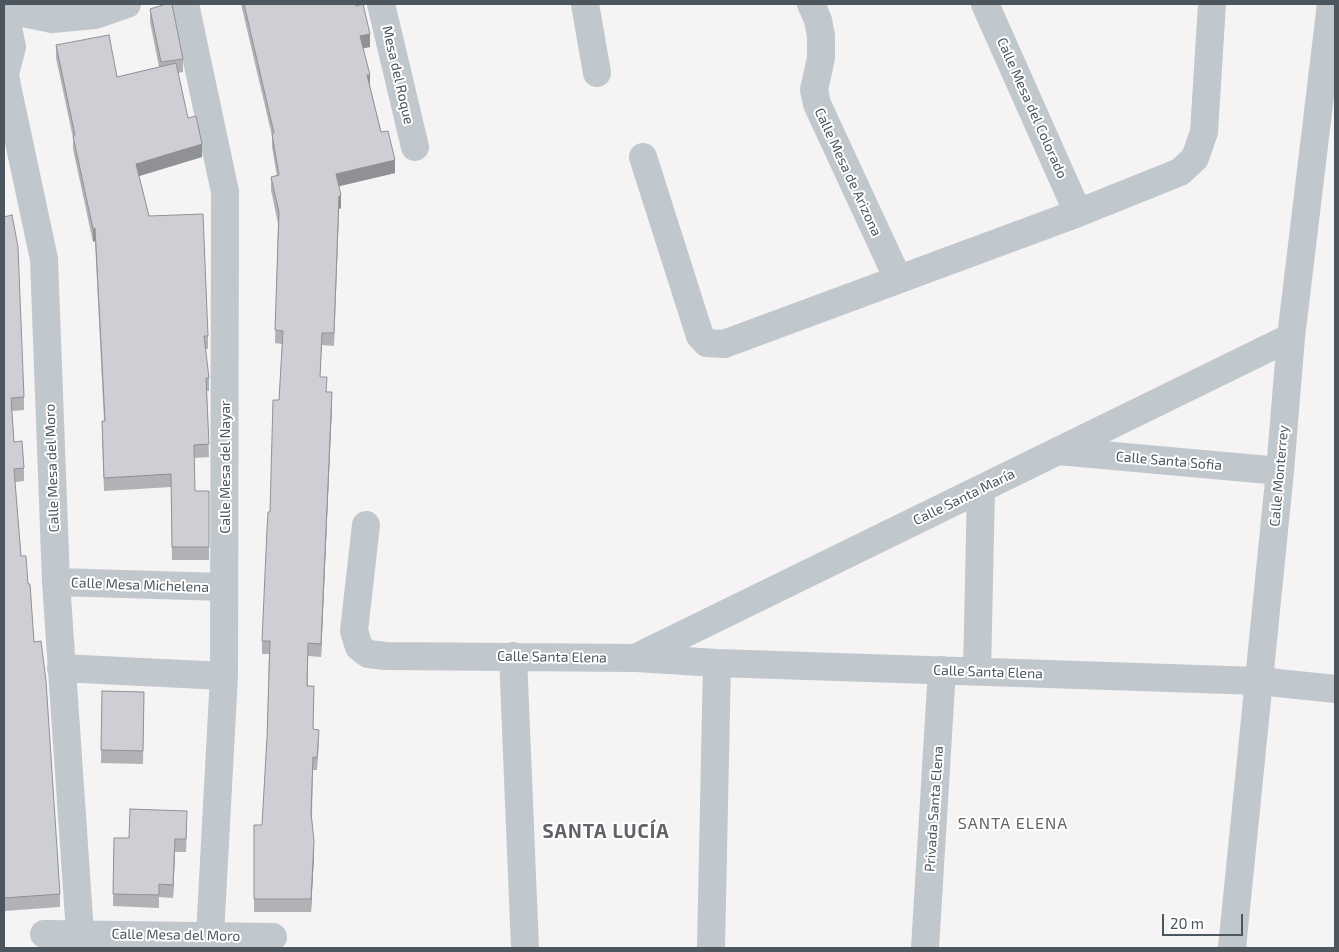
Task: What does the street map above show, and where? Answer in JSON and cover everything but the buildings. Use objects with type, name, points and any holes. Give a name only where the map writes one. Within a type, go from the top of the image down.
[{"type":"street","points":[[4,8],[52,19],[95,15],[127,4]]},
{"type":"street","name":"Calle Mesa del Nayar","points":[[185,4],[225,192],[224,676],[210,935]]},
{"type":"street","name":"Mesa del Roque","points":[[381,4],[415,147]]},
{"type":"street","points":[[585,4],[597,73]]},
{"type":"street","name":"Calle Mesa de Arizona","points":[[811,4],[818,20],[821,36],[822,58],[814,90],[817,104],[898,278]]},
{"type":"street","name":"Calle Mesa del Colorado","points":[[985,4],[1078,213]]},
{"type":"street","points":[[643,157],[700,336],[708,343],[724,344],[898,278],[1078,213],[1180,172],[1195,158],[1204,132],[1212,4]]},
{"type":"street","name":"Calle Monterrey","points":[[1232,948],[1280,471],[1291,337],[1327,105],[1331,4]]},
{"type":"street","name":"Calle Mesa del Moro","points":[[4,8],[12,46],[5,74],[44,259],[56,582],[80,933]]},
{"type":"street","name":"Calle Santa María","points":[[636,658],[1291,337]]},
{"type":"street","name":"Calle Santa Sofia","points":[[1058,451],[1280,471]]},
{"type":"street","points":[[977,671],[981,489]]},
{"type":"street","name":"Calle Santa Elena","points":[[366,525],[354,631],[359,647],[368,654],[386,656],[636,658],[718,663],[1259,680],[1335,689]]},
{"type":"street","name":"Calle Mesa Michelena","points":[[56,582],[224,587]]},
{"type":"street","points":[[513,656],[525,948]]},
{"type":"street","points":[[711,948],[718,663]]},
{"type":"street","points":[[61,668],[224,676]]},
{"type":"street","name":"Privada Santa Elena","points":[[925,948],[942,670]]},
{"type":"street","name":"Calle Mesa del Moro","points":[[44,934],[273,936]]},
{"type":"district","name":"SANTA ELENA","points":[[1013,824]]},
{"type":"district","name":"SANTA LUCÍA","points":[[606,832]]}]
